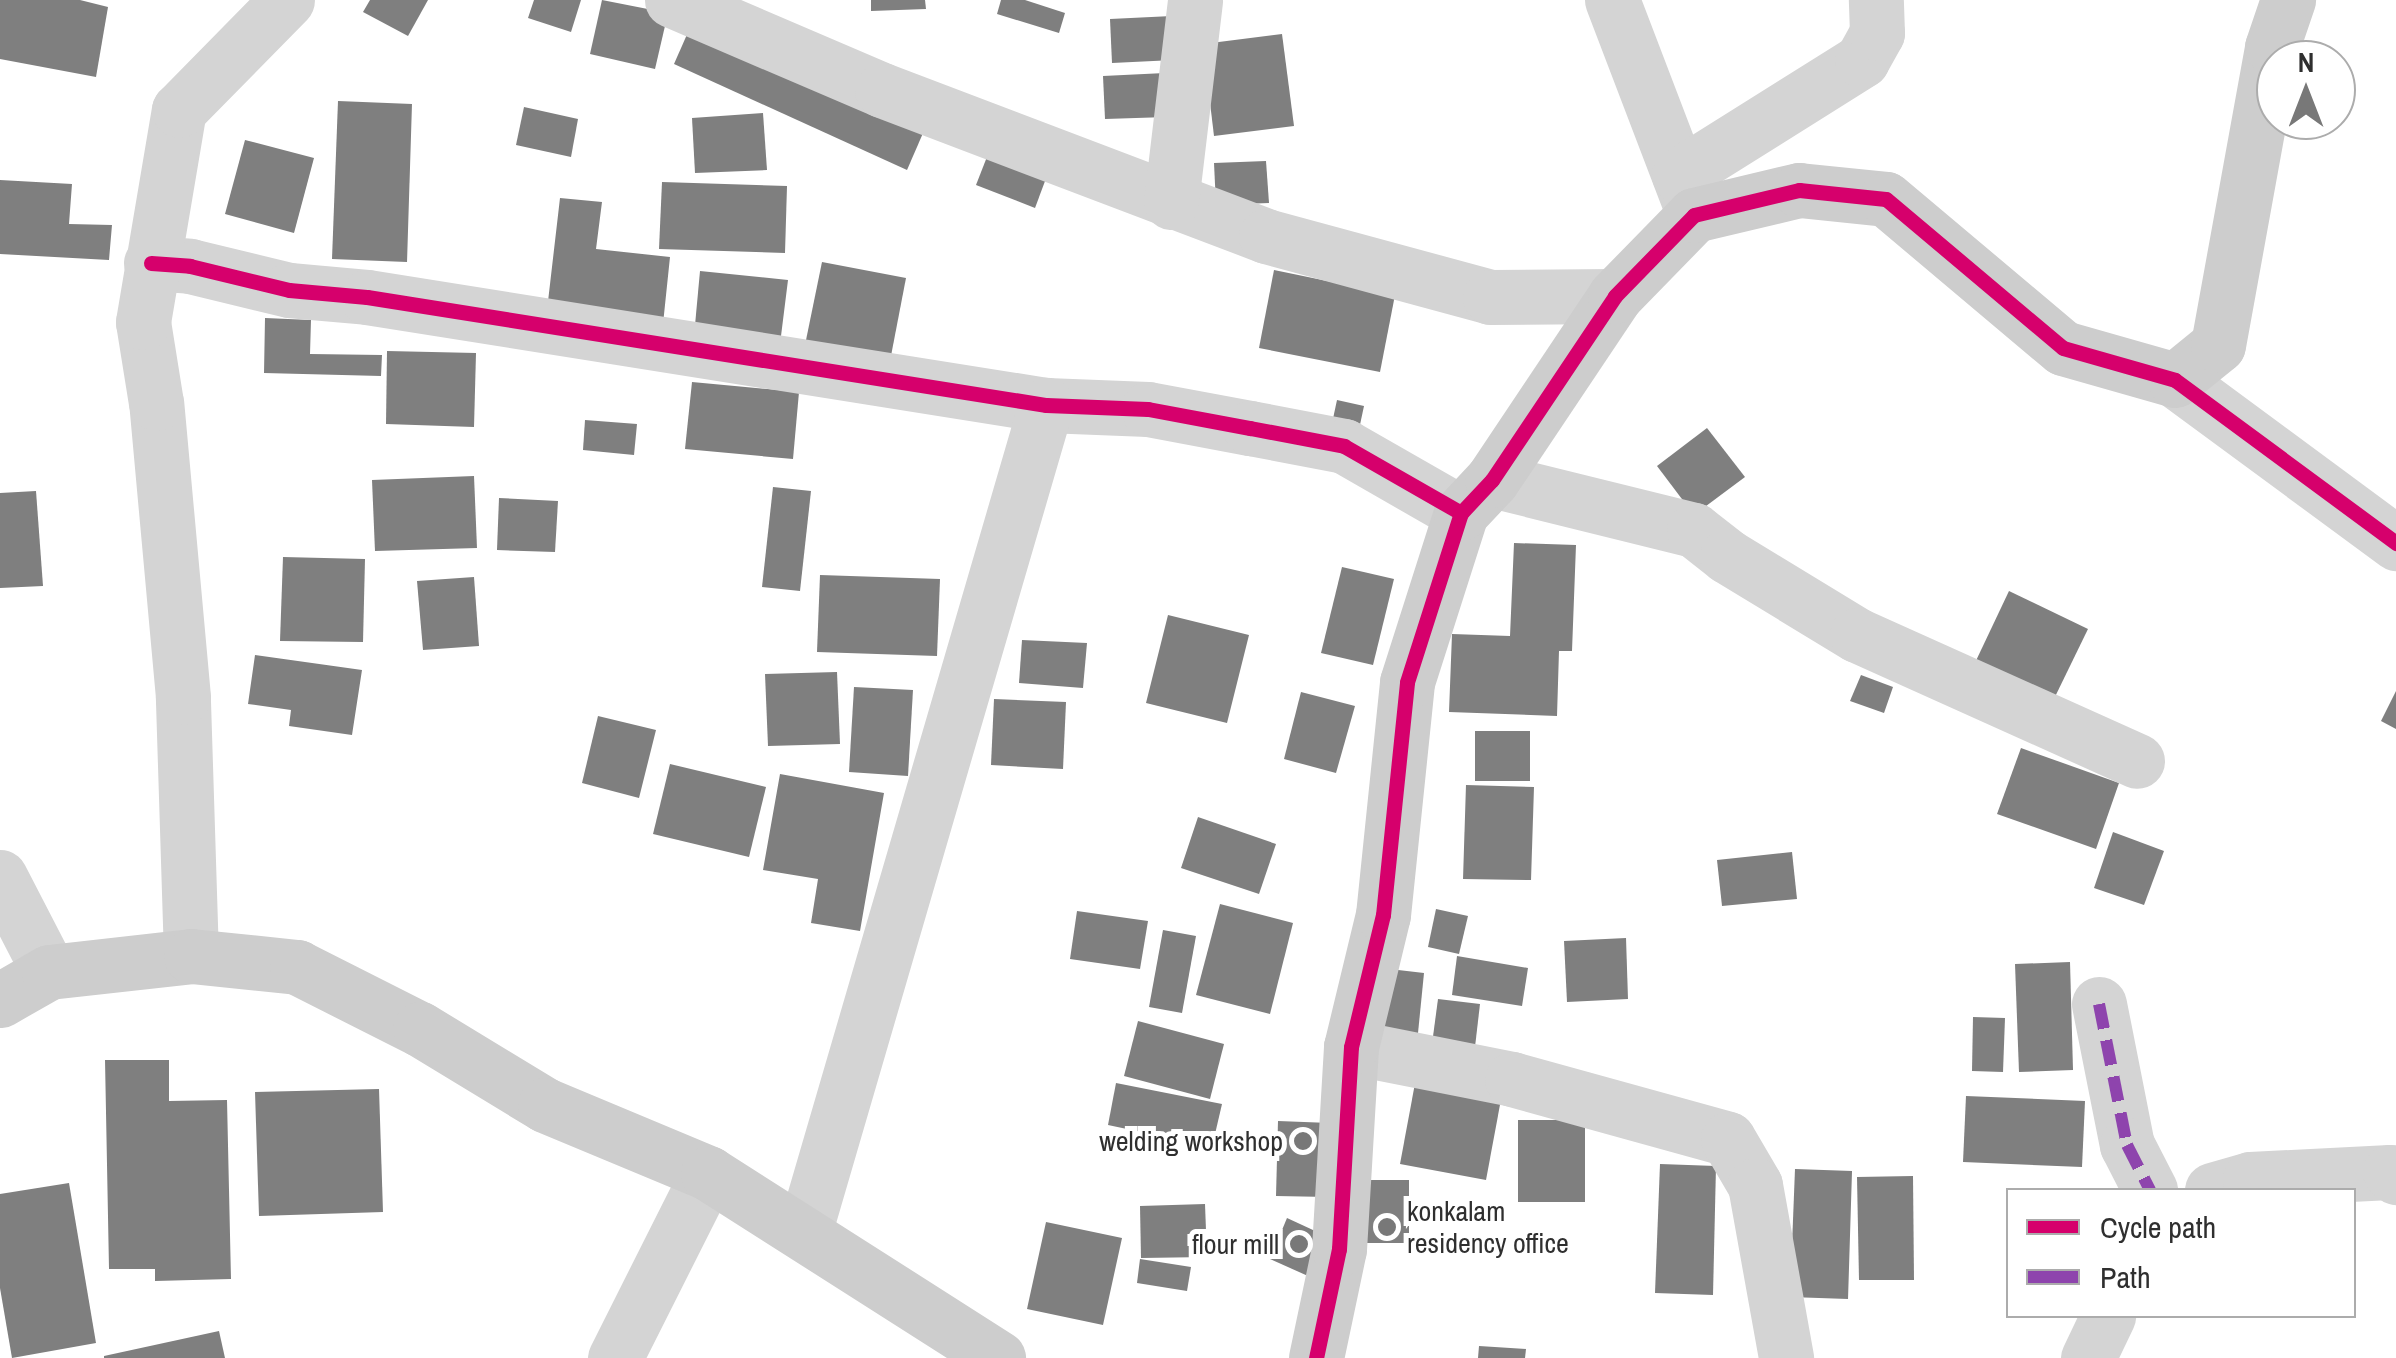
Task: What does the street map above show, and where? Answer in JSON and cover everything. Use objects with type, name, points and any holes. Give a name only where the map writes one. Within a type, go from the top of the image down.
[{"type":"street","points":[[192,956],[183,697],[156,403],[143,322],[180,110],[287,0]]},
{"type":"street","points":[[672,0],[882,90],[1283,241],[1490,297],[1614,296]]},
{"type":"street","points":[[1171,202],[1195,0]]},
{"type":"street","points":[[1612,0],[1687,195]]},
{"type":"street","points":[[1316,1358],[1339,1249],[1351,1046],[1382,914],[1406,682],[1476,497],[1687,195],[1862,60],[1877,33],[1876,0]]},
{"type":"street","points":[[2175,380],[2218,345],[2272,47],[2288,0]]},
{"type":"street","points":[[1687,195],[1799,190],[1886,199],[2063,348],[2175,380],[2396,543]]},
{"type":"street","points":[[151,262],[190,266],[288,290],[367,297],[1046,405],[1148,409],[1344,446],[1476,497],[1694,530],[1755,575],[1857,635],[2137,761]]},
{"type":"street","points":[[804,1233],[1046,405]]},
{"type":"street","points":[[0,876],[49,972]]},
{"type":"street","points":[[0,1000],[49,972],[192,956],[297,966],[420,1029],[545,1105],[708,1173],[998,1358]]},
{"type":"street","points":[[2099,1004],[2127,1145],[2149,1188]]},
{"type":"street","points":[[1351,1046],[1512,1079],[1728,1140],[1755,1185],[1786,1358]]},
{"type":"street","points":[[2219,1188],[2250,1179],[2390,1172],[2396,1176]]},
{"type":"street","points":[[615,1358],[708,1173]]},
{"type":"street","points":[[2088,1358],[2107,1318]]},
{"type":"building","points":[[0,0],[80,0],[108,7],[96,77],[0,59]]},
{"type":"building","points":[[370,0],[428,0],[408,36],[363,12]]},
{"type":"building","points":[[534,0],[581,0],[571,32],[528,18]]},
{"type":"building","points":[[602,0],[668,13],[655,69],[590,54]]},
{"type":"building","points":[[871,0],[925,0],[926,9],[871,11]]},
{"type":"building","points":[[1001,0],[1025,0],[1065,13],[1059,33],[997,14]]},
{"type":"building","points":[[696,14],[930,117],[907,170],[674,64]]},
{"type":"building","points":[[1172,16],[1174,60],[1112,63],[1110,19]]},
{"type":"building","points":[[1282,34],[1294,126],[1214,136],[1203,44]]},
{"type":"building","points":[[1165,73],[1167,117],[1105,119],[1103,76]]},
{"type":"building","points":[[338,101],[412,104],[407,262],[332,259]]},
{"type":"building","points":[[524,107],[578,119],[571,157],[516,145]]},
{"type":"building","points":[[763,113],[767,170],[695,173],[692,118]]},
{"type":"building","points":[[245,140],[314,158],[294,233],[225,214]]},
{"type":"building","points":[[992,144],[1051,165],[1035,208],[976,185]]},
{"type":"building","points":[[1266,161],[1269,203],[1216,205],[1214,163]]},
{"type":"building","points":[[0,180],[72,184],[69,224],[112,225],[109,260],[0,254]]},
{"type":"building","points":[[662,182],[787,186],[785,253],[659,249]]},
{"type":"building","points":[[560,198],[602,202],[596,249],[670,257],[663,324],[547,310]]},
{"type":"building","points":[[822,262],[906,278],[890,361],[805,345]]},
{"type":"building","points":[[1274,270],[1395,295],[1380,372],[1259,348]]},
{"type":"building","points":[[700,271],[788,280],[780,344],[694,336]]},
{"type":"building","points":[[265,318],[311,320],[310,354],[382,355],[381,376],[264,373]]},
{"type":"building","points":[[387,351],[476,353],[474,427],[386,424]]},
{"type":"building","points":[[692,382],[799,392],[793,459],[685,449]]},
{"type":"building","points":[[1337,400],[1364,406],[1355,448],[1328,442]]},
{"type":"building","points":[[585,420],[637,424],[634,455],[583,450]]},
{"type":"building","points":[[1707,428],[1745,477],[1694,515],[1657,466]]},
{"type":"building","points":[[474,476],[477,548],[375,551],[372,480]]},
{"type":"building","points":[[773,487],[811,491],[800,591],[762,587]]},
{"type":"building","points":[[36,491],[43,586],[0,588],[0,493]]},
{"type":"building","points":[[499,498],[558,501],[555,552],[497,550]]},
{"type":"building","points":[[1514,543],[1576,545],[1572,651],[1559,651],[1557,716],[1449,712],[1452,634],[1510,636]]},
{"type":"building","points":[[283,557],[365,559],[363,642],[280,641]]},
{"type":"building","points":[[1342,567],[1394,579],[1373,665],[1321,653]]},
{"type":"building","points":[[820,575],[940,579],[937,656],[817,652]]},
{"type":"building","points":[[474,577],[479,646],[423,650],[417,581]]},
{"type":"building","points":[[2009,591],[2088,629],[2051,705],[1973,667]]},
{"type":"building","points":[[1168,615],[1249,635],[1227,723],[1146,703]]},
{"type":"building","points":[[1022,640],[1087,643],[1083,688],[1019,683]]},
{"type":"building","points":[[255,655],[362,670],[352,735],[289,726],[291,710],[248,704]]},
{"type":"building","points":[[837,672],[840,744],[768,746],[765,674]]},
{"type":"building","points":[[1861,675],[1893,687],[1884,713],[1850,701]]},
{"type":"building","points":[[854,687],[913,690],[908,776],[849,772]]},
{"type":"building","points":[[2396,691],[2396,729],[2381,721]]},
{"type":"building","points":[[1301,692],[1355,706],[1336,773],[1284,759]]},
{"type":"building","points":[[994,699],[1066,702],[1063,769],[991,765]]},
{"type":"building","points":[[598,716],[656,730],[639,798],[582,783]]},
{"type":"building","points":[[1475,731],[1530,731],[1530,781],[1475,781]]},
{"type":"building","points":[[2021,748],[2119,783],[2096,849],[1997,814]]},
{"type":"building","points":[[670,764],[766,787],[749,857],[653,834]]},
{"type":"building","points":[[780,774],[884,793],[860,931],[811,923],[818,879],[763,870]]},
{"type":"building","points":[[1466,785],[1534,787],[1531,880],[1463,879]]},
{"type":"building","points":[[1198,817],[1276,844],[1259,894],[1181,868]]},
{"type":"building","points":[[2113,832],[2164,851],[2144,905],[2094,888]]},
{"type":"building","points":[[1792,852],[1797,899],[1722,906],[1717,860]]},
{"type":"building","points":[[1220,904],[1293,923],[1270,1014],[1196,995]]},
{"type":"building","points":[[1436,909],[1468,916],[1459,954],[1428,947]]},
{"type":"building","points":[[1077,911],[1148,921],[1140,969],[1070,959]]},
{"type":"building","points":[[1163,930],[1196,936],[1182,1013],[1149,1007]]},
{"type":"building","points":[[1626,938],[1628,999],[1567,1002],[1564,941]]},
{"type":"building","points":[[1457,956],[1528,968],[1522,1006],[1452,995]]},
{"type":"building","points":[[2070,962],[2073,1070],[2019,1072],[2015,964]]},
{"type":"building","points":[[1381,968],[1424,973],[1417,1043],[1372,1037]]},
{"type":"building","points":[[1438,999],[1480,1004],[1475,1047],[1432,1044]]},
{"type":"building","points":[[1973,1017],[2005,1018],[2003,1072],[1972,1071]]},
{"type":"building","points":[[1138,1021],[1224,1044],[1210,1099],[1124,1076]]},
{"type":"building","points":[[105,1060],[169,1060],[169,1101],[227,1100],[231,1279],[155,1281],[155,1269],[109,1269]]},
{"type":"building","points":[[1416,1078],[1502,1094],[1486,1180],[1400,1164]]},
{"type":"building","points":[[1116,1083],[1222,1104],[1212,1147],[1108,1125]]},
{"type":"building","points":[[379,1089],[383,1212],[259,1216],[255,1092]]},
{"type":"building","points":[[1966,1096],[2085,1101],[2082,1167],[1963,1162]]},
{"type":"building","points":[[1518,1120],[1585,1120],[1585,1202],[1518,1202]]},
{"type":"building","name":"welding workshop","points":[[1278,1121],[1330,1123],[1329,1197],[1276,1196]]},
{"type":"building","points":[[1660,1164],[1716,1166],[1713,1295],[1655,1293]]},
{"type":"building","points":[[1795,1169],[1852,1171],[1848,1299],[1790,1297]]},
{"type":"building","points":[[1913,1176],[1914,1280],[1859,1280],[1857,1177]]},
{"type":"building","name":"konkalam residency office","points":[[1364,1180],[1409,1180],[1409,1243],[1364,1243]]},
{"type":"building","points":[[69,1183],[96,1343],[12,1358],[0,1288],[0,1194]]},
{"type":"building","points":[[1205,1204],[1207,1257],[1141,1258],[1140,1206]]},
{"type":"building","name":"flour mill","points":[[1287,1218],[1326,1236],[1308,1276],[1270,1259]]},
{"type":"building","points":[[1046,1222],[1122,1238],[1103,1325],[1027,1309]]},
{"type":"building","points":[[1140,1259],[1191,1267],[1187,1291],[1137,1283]]},
{"type":"building","points":[[219,1331],[225,1358],[104,1358],[104,1356]]},
{"type":"building","points":[[1479,1346],[1526,1349],[1525,1358],[1478,1358]]},
{"type":"marked path","points":[[2099,1004],[2127,1145],[2149,1188]]},
{"type":"cycle path","points":[[1316,1358],[1339,1249],[1351,1047],[1383,915],[1407,682],[1461,513],[1492,480],[1615,296],[1694,215],[1799,190],[1886,199],[2063,348],[2175,380],[2396,543]]},
{"type":"cycle path","points":[[151,263],[190,266],[289,290],[367,297],[1046,405],[1148,409],[1250,428],[1344,446],[1461,513]]},
{"type":"place","name":"welding workshop","points":[[1303,1141]]},
{"type":"place","name":"konkalam residency office","points":[[1387,1227]]},
{"type":"place","name":"flour mill","points":[[1299,1244]]}]
